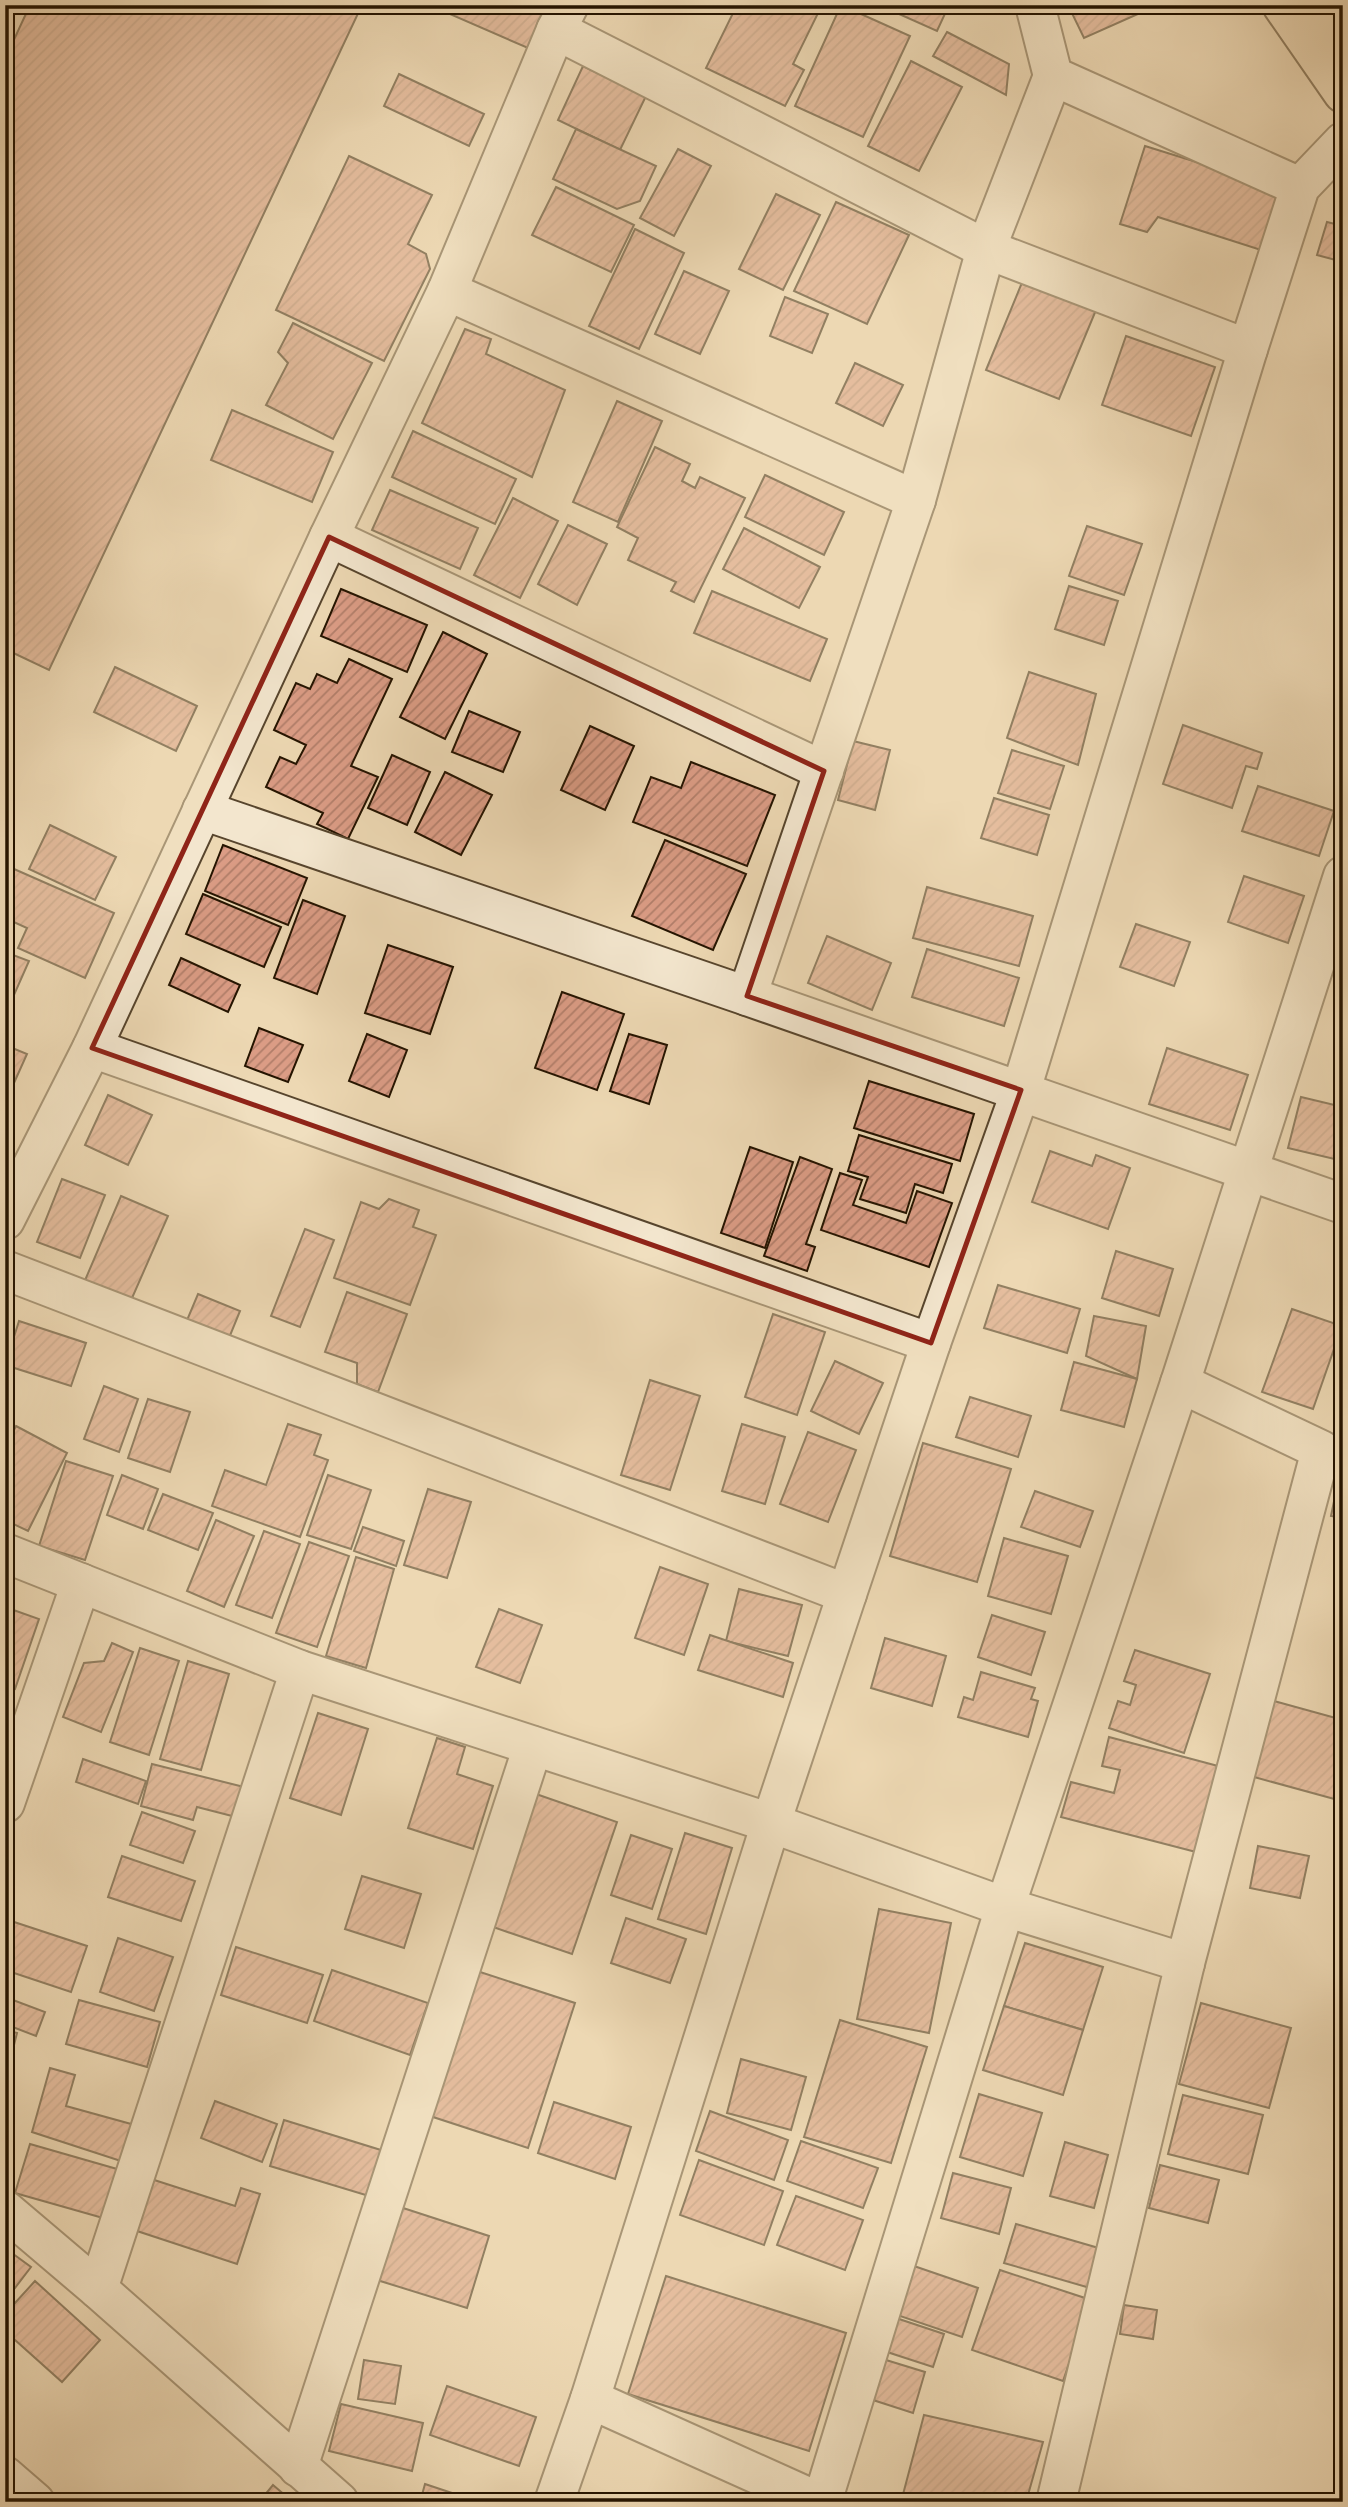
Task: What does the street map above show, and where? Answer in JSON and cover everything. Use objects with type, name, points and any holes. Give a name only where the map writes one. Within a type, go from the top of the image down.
[{"type":"main road","points":[[1282,5],[1343,93]]},
{"type":"main road","points":[[1318,5],[1343,41]]},
{"type":"street","points":[[747,996],[916,500],[986,249],[1053,76],[1035,5]]},
{"type":"street","points":[[5,1220],[92,1048],[329,537],[447,291],[563,18],[986,249],[1248,349]]},
{"type":"street","points":[[1053,76],[1300,187]]},
{"type":"street","points":[[554,2502],[590,2399],[771,1823],[931,1343],[1021,1090],[1300,187],[1343,142]]},
{"type":"street","points":[[447,291],[916,500]]},
{"type":"street","points":[[329,537],[824,771]]},
{"type":"street","points":[[202,810],[1343,1203]]},
{"type":"street","points":[[590,2399],[820,2502],[1005,1907],[1180,1383],[1343,876]]},
{"type":"street","points":[[92,1048],[931,1343]]},
{"type":"street","points":[[5,1270],[847,1594]]},
{"type":"street","points":[[1056,2502],[1185,1963],[1321,1450],[1180,1383]]},
{"type":"street","points":[[5,1553],[300,1670],[771,1823],[1005,1907],[1185,1963]]},
{"type":"street","points":[[5,1803],[81,1583]]},
{"type":"street","points":[[98,2289],[300,1670]]},
{"type":"street","points":[[299,2467],[533,1746]]},
{"type":"street","points":[[5,2210],[339,2502]]},
{"type":"street","points":[[5,2476],[35,2502]]},
{"type":"highlighted area","points":[[329,537],[824,771],[747,996],[1021,1090],[931,1343],[92,1048]]},
{"type":"building","points":[[30,5],[362,5],[49,670],[5,649],[5,59]]},
{"type":"building","points":[[437,5],[547,5],[528,48],[436,8]]},
{"type":"building","points":[[737,5],[822,5],[793,64],[804,70],[785,106],[706,68]]},
{"type":"building","points":[[841,5],[910,36],[863,137],[795,106]]},
{"type":"building","points":[[879,5],[949,5],[937,31]]},
{"type":"building","points":[[1068,5],[1158,5],[1084,38]]},
{"type":"building","points":[[947,32],[1009,64],[1006,95],[933,56]]},
{"type":"building","points":[[911,61],[962,87],[919,171],[868,146]]},
{"type":"building","points":[[583,66],[646,96],[620,150],[558,120]]},
{"type":"building","points":[[399,74],[484,114],[469,146],[384,106]]},
{"type":"building","points":[[576,129],[656,166],[640,201],[617,209],[553,179]]},
{"type":"building","points":[[1145,146],[1280,188],[1261,250],[1158,217],[1147,232],[1120,224]]},
{"type":"building","points":[[678,149],[711,166],[674,236],[640,218]]},
{"type":"building","points":[[349,156],[432,195],[408,244],[426,254],[430,269],[384,361],[276,310]]},
{"type":"building","points":[[556,187],[634,225],[611,272],[532,235]]},
{"type":"building","points":[[776,194],[820,215],[783,290],[739,269]]},
{"type":"building","points":[[836,202],[909,235],[867,324],[794,291]]},
{"type":"building","points":[[1327,222],[1343,226],[1343,262],[1317,255]]},
{"type":"building","points":[[635,229],[684,253],[639,349],[589,326]]},
{"type":"building","points":[[1028,268],[1101,298],[1059,399],[986,370]]},
{"type":"building","points":[[684,271],[729,291],[700,354],[655,334]]},
{"type":"building","points":[[785,297],[828,314],[812,353],[770,336]]},
{"type":"building","points":[[293,323],[372,363],[333,439],[266,405],[288,363],[278,352]]},
{"type":"building","points":[[465,329],[491,339],[486,354],[565,390],[532,477],[422,423]]},
{"type":"building","points":[[1126,336],[1215,367],[1191,436],[1102,405]]},
{"type":"building","points":[[855,363],[903,385],[883,426],[836,403]]},
{"type":"building","points":[[617,401],[662,421],[618,522],[573,502]]},
{"type":"building","points":[[232,410],[333,452],[312,502],[211,460]]},
{"type":"building","points":[[413,431],[516,479],[495,524],[392,477]]},
{"type":"building","points":[[655,447],[690,464],[682,481],[695,488],[700,477],[745,498],[694,602],[671,591],[676,582],[628,560],[638,538],[617,527]]},
{"type":"building","points":[[765,475],[844,512],[824,555],[745,517]]},
{"type":"building","points":[[390,490],[478,528],[460,569],[372,530]]},
{"type":"building","points":[[513,498],[558,521],[520,598],[474,575]]},
{"type":"building","points":[[568,525],[607,544],[577,605],[538,584]]},
{"type":"building","points":[[1087,526],[1142,544],[1124,595],[1069,576]]},
{"type":"building","points":[[744,528],[820,567],[799,608],[723,569]]},
{"type":"building","points":[[1069,586],[1118,601],[1104,645],[1055,629]]},
{"type":"building","points":[[341,589],[427,625],[407,672],[321,636]]},
{"type":"building","points":[[712,591],[827,639],[810,681],[694,633]]},
{"type":"building","points":[[443,632],[487,654],[445,739],[400,717]]},
{"type":"building","points":[[349,659],[392,679],[351,766],[378,777],[348,839],[317,824],[323,813],[266,787],[280,757],[296,764],[306,745],[274,730],[296,683],[310,689],[317,674],[337,683]]},
{"type":"building","points":[[115,667],[197,706],[176,751],[94,712]]},
{"type":"building","points":[[1029,672],[1096,694],[1078,765],[1007,738]]},
{"type":"building","points":[[469,711],[520,732],[503,772],[452,752]]},
{"type":"building","points":[[1183,725],[1262,753],[1257,769],[1246,766],[1232,808],[1163,784]]},
{"type":"building","points":[[590,726],[634,746],[605,810],[561,790]]},
{"type":"building","points":[[853,741],[890,750],[875,810],[838,800]]},
{"type":"building","points":[[1012,750],[1064,766],[1050,809],[998,793]]},
{"type":"building","points":[[392,755],[430,772],[407,825],[368,808]]},
{"type":"building","points":[[691,762],[775,795],[747,866],[633,822],[651,777],[681,788]]},
{"type":"building","points":[[445,772],[492,795],[461,855],[415,832]]},
{"type":"building","points":[[1258,786],[1334,811],[1319,856],[1242,831]]},
{"type":"building","points":[[994,798],[1049,815],[1037,855],[981,838]]},
{"type":"building","points":[[50,825],[116,857],[95,900],[29,869]]},
{"type":"building","points":[[665,840],[746,874],[713,950],[632,916]]},
{"type":"building","points":[[223,845],[307,878],[288,925],[205,891]]},
{"type":"building","points":[[14,869],[114,913],[85,978],[18,948],[27,928],[5,918],[5,889]]},
{"type":"building","points":[[1244,876],[1304,896],[1288,943],[1228,922]]},
{"type":"building","points":[[927,887],[1033,916],[1019,966],[913,938]]},
{"type":"building","points":[[203,894],[281,927],[264,967],[186,934]]},
{"type":"building","points":[[303,900],[345,916],[317,994],[274,978]]},
{"type":"building","points":[[1136,924],[1190,942],[1174,986],[1120,967]]},
{"type":"building","points":[[827,936],[891,963],[872,1010],[808,983]]},
{"type":"building","points":[[388,945],[453,967],[430,1034],[365,1013]]},
{"type":"building","points":[[927,949],[1019,978],[1004,1026],[912,997]]},
{"type":"building","points":[[5,952],[29,961],[14,995],[5,991]]},
{"type":"building","points":[[181,958],[240,985],[228,1012],[169,985]]},
{"type":"building","points":[[562,992],[624,1014],[597,1090],[535,1068]]},
{"type":"building","points":[[259,1028],[303,1045],[288,1082],[245,1066]]},
{"type":"building","points":[[367,1034],[407,1050],[389,1097],[349,1081]]},
{"type":"building","points":[[629,1034],[667,1045],[649,1104],[610,1091]]},
{"type":"building","points":[[5,1045],[27,1054],[5,1103]]},
{"type":"building","points":[[1167,1048],[1248,1075],[1230,1130],[1149,1104]]},
{"type":"building","points":[[869,1081],[974,1114],[960,1161],[854,1128]]},
{"type":"building","points":[[108,1095],[152,1115],[128,1165],[85,1145]]},
{"type":"building","points":[[1301,1097],[1343,1107],[1343,1161],[1288,1148]]},
{"type":"building","points":[[859,1135],[952,1164],[943,1193],[915,1184],[906,1213],[860,1199],[868,1177],[848,1171]]},
{"type":"building","points":[[750,1147],[793,1162],[765,1248],[721,1233]]},
{"type":"building","points":[[1050,1151],[1092,1166],[1096,1155],[1130,1168],[1108,1229],[1032,1202]]},
{"type":"building","points":[[800,1157],[832,1169],[806,1244],[815,1247],[807,1271],[764,1256]]},
{"type":"building","points":[[840,1173],[862,1180],[853,1205],[906,1223],[917,1191],[952,1203],[929,1267],[821,1230]]},
{"type":"building","points":[[62,1179],[105,1195],[80,1258],[37,1242]]},
{"type":"building","points":[[121,1196],[168,1216],[129,1305],[83,1285]]},
{"type":"building","points":[[389,1199],[419,1210],[413,1227],[436,1235],[410,1305],[334,1278],[361,1202],[379,1209]]},
{"type":"building","points":[[305,1229],[334,1240],[300,1327],[271,1316]]},
{"type":"building","points":[[1116,1251],[1173,1269],[1159,1316],[1102,1298]]},
{"type":"building","points":[[998,1285],[1080,1309],[1067,1353],[984,1328]]},
{"type":"building","points":[[347,1292],[407,1314],[378,1392],[357,1384],[357,1363],[325,1352]]},
{"type":"building","points":[[198,1294],[240,1311],[227,1343],[185,1325]]},
{"type":"building","points":[[1292,1309],[1342,1326],[1313,1409],[1262,1392]]},
{"type":"building","points":[[773,1314],[825,1332],[797,1415],[745,1397]]},
{"type":"building","points":[[1094,1316],[1146,1326],[1137,1379],[1086,1356]]},
{"type":"building","points":[[19,1321],[86,1343],[71,1386],[5,1365]]},
{"type":"building","points":[[835,1361],[883,1383],[859,1434],[811,1411]]},
{"type":"building","points":[[1074,1362],[1137,1379],[1124,1427],[1061,1410]]},
{"type":"building","points":[[650,1380],[700,1396],[670,1490],[621,1475]]},
{"type":"building","points":[[104,1386],[138,1399],[119,1452],[84,1439]]},
{"type":"building","points":[[970,1397],[1031,1416],[1018,1457],[956,1437]]},
{"type":"building","points":[[148,1399],[190,1412],[170,1472],[128,1458]]},
{"type":"building","points":[[288,1424],[321,1435],[314,1455],[328,1460],[300,1537],[212,1506],[225,1470],[266,1485]]},
{"type":"building","points":[[742,1424],[785,1437],[765,1504],[722,1491]]},
{"type":"building","points":[[16,1426],[67,1453],[28,1531],[5,1520],[5,1447]]},
{"type":"building","points":[[808,1432],[856,1450],[828,1522],[780,1504]]},
{"type":"building","points":[[923,1443],[1011,1469],[977,1582],[890,1556]]},
{"type":"building","points":[[66,1461],[113,1476],[85,1560],[39,1546]]},
{"type":"building","points":[[122,1475],[158,1489],[143,1529],[107,1515]]},
{"type":"building","points":[[328,1475],[371,1490],[351,1549],[307,1535]]},
{"type":"building","points":[[1339,1477],[1343,1478],[1343,1518],[1331,1516]]},
{"type":"building","points":[[428,1489],[471,1502],[447,1578],[404,1565]]},
{"type":"building","points":[[1035,1491],[1093,1511],[1080,1547],[1021,1527]]},
{"type":"building","points":[[163,1494],[213,1513],[198,1550],[148,1530]]},
{"type":"building","points":[[216,1520],[254,1536],[224,1607],[187,1591]]},
{"type":"building","points":[[363,1527],[404,1541],[396,1566],[354,1551]]},
{"type":"building","points":[[264,1531],[300,1544],[272,1618],[236,1605]]},
{"type":"building","points":[[1004,1538],[1068,1556],[1051,1614],[988,1596]]},
{"type":"building","points":[[309,1542],[349,1556],[317,1647],[276,1633]]},
{"type":"building","points":[[356,1557],[394,1569],[366,1668],[326,1656]]},
{"type":"building","points":[[660,1567],[708,1584],[684,1655],[635,1638]]},
{"type":"building","points":[[739,1589],[802,1605],[788,1656],[726,1641]]},
{"type":"building","points":[[5,1607],[39,1619],[15,1689],[5,1686]]},
{"type":"building","points":[[499,1609],[542,1625],[520,1683],[476,1667]]},
{"type":"building","points":[[992,1615],[1045,1632],[1031,1675],[978,1657]]},
{"type":"building","points":[[710,1635],[793,1663],[783,1697],[698,1670]]},
{"type":"building","points":[[885,1638],[946,1656],[932,1706],[871,1688]]},
{"type":"building","points":[[112,1643],[133,1652],[101,1732],[63,1717],[84,1663],[104,1661]]},
{"type":"building","points":[[140,1648],[179,1661],[149,1755],[110,1742]]},
{"type":"building","points":[[1135,1650],[1210,1674],[1184,1753],[1109,1728],[1118,1701],[1130,1705],[1136,1685],[1124,1681]]},
{"type":"building","points":[[188,1661],[229,1674],[201,1770],[160,1759]]},
{"type":"building","points":[[981,1672],[1035,1688],[1031,1699],[1038,1701],[1028,1737],[958,1717],[964,1697],[973,1700]]},
{"type":"building","points":[[1274,1701],[1343,1720],[1343,1783],[1338,1800],[1254,1777]]},
{"type":"building","points":[[318,1713],[368,1729],[341,1815],[290,1798]]},
{"type":"building","points":[[1109,1737],[1218,1766],[1196,1852],[1061,1817],[1071,1782],[1114,1793],[1120,1770],[1102,1766]]},
{"type":"building","points":[[437,1738],[465,1747],[457,1774],[493,1786],[473,1849],[408,1828]]},
{"type":"building","points":[[83,1759],[146,1781],[138,1804],[76,1782]]},
{"type":"building","points":[[152,1764],[244,1787],[236,1817],[197,1807],[193,1820],[141,1806]]},
{"type":"building","points":[[536,1794],[617,1822],[572,1954],[490,1926]]},
{"type":"building","points":[[142,1812],[195,1831],[183,1863],[130,1845]]},
{"type":"building","points":[[685,1833],[732,1848],[706,1934],[658,1919]]},
{"type":"building","points":[[631,1835],[672,1849],[652,1909],[611,1895]]},
{"type":"building","points":[[1258,1846],[1309,1856],[1300,1898],[1250,1888]]},
{"type":"building","points":[[122,1856],[195,1881],[181,1921],[108,1897]]},
{"type":"building","points":[[362,1876],[421,1894],[404,1948],[345,1929]]},
{"type":"building","points":[[879,1909],[951,1923],[929,2033],[857,2019]]},
{"type":"building","points":[[626,1918],[686,1939],[670,1983],[611,1963]]},
{"type":"building","points":[[5,1919],[87,1946],[71,1992],[5,1970]]},
{"type":"building","points":[[118,1938],[173,1957],[154,2011],[100,1992]]},
{"type":"building","points":[[1025,1943],[1103,1967],[1083,2030],[1004,2006]]},
{"type":"building","points":[[236,1947],[323,1975],[307,2023],[221,1995]]},
{"type":"building","points":[[332,1970],[428,2003],[410,2055],[314,2021]]},
{"type":"building","points":[[477,1971],[575,2003],[528,2148],[430,2116]]},
{"type":"building","points":[[5,1997],[45,2012],[36,2036],[5,2024]]},
{"type":"building","points":[[79,2000],[160,2022],[147,2067],[66,2044]]},
{"type":"building","points":[[1201,2003],[1291,2028],[1269,2108],[1179,2084]]},
{"type":"building","points":[[1004,2006],[1083,2030],[1063,2095],[983,2070]]},
{"type":"building","points":[[840,2020],[927,2047],[891,2163],[804,2137]]},
{"type":"building","points":[[5,2030],[17,2033],[7,2073],[5,2073]]},
{"type":"building","points":[[741,2059],[806,2077],[791,2130],[727,2113]]},
{"type":"building","points":[[50,2068],[75,2075],[66,2106],[142,2127],[130,2164],[32,2132]]},
{"type":"building","points":[[979,2094],[1042,2113],[1023,2176],[960,2157]]},
{"type":"building","points":[[1183,2095],[1263,2115],[1248,2174],[1168,2154]]},
{"type":"building","points":[[215,2101],[277,2124],[262,2162],[201,2138]]},
{"type":"building","points":[[554,2102],[631,2127],[615,2179],[538,2153]]},
{"type":"building","points":[[710,2111],[788,2140],[774,2180],[696,2151]]},
{"type":"building","points":[[284,2120],[384,2151],[369,2196],[270,2166]]},
{"type":"building","points":[[801,2141],[878,2168],[863,2208],[787,2181]]},
{"type":"building","points":[[1065,2142],[1108,2155],[1094,2208],[1050,2196]]},
{"type":"building","points":[[30,2144],[124,2171],[110,2220],[15,2193]]},
{"type":"building","points":[[699,2160],[783,2191],[764,2245],[680,2215]]},
{"type":"building","points":[[1160,2165],[1219,2180],[1208,2223],[1149,2208]]},
{"type":"building","points":[[953,2173],[1011,2188],[999,2234],[941,2218]]},
{"type":"building","points":[[148,2178],[235,2206],[241,2188],[260,2194],[237,2264],[131,2229]]},
{"type":"building","points":[[796,2196],[863,2220],[845,2270],[777,2245]]},
{"type":"building","points":[[400,2207],[489,2236],[467,2308],[377,2280]]},
{"type":"building","points":[[1016,2224],[1102,2249],[1090,2288],[1004,2263]]},
{"type":"building","points":[[5,2248],[31,2267],[5,2301]]},
{"type":"building","points":[[911,2265],[978,2288],[962,2337],[894,2314]]},
{"type":"building","points":[[1000,2270],[1091,2300],[1063,2381],[972,2350]]},
{"type":"building","points":[[666,2276],[846,2333],[809,2451],[628,2394]]},
{"type":"building","points":[[35,2281],[100,2340],[62,2382],[5,2331],[5,2314]]},
{"type":"building","points":[[1124,2305],[1157,2310],[1153,2339],[1120,2334]]},
{"type":"building","points":[[893,2317],[944,2334],[933,2367],[881,2350]]},
{"type":"building","points":[[364,2360],[401,2366],[395,2404],[358,2399]]},
{"type":"building","points":[[886,2360],[925,2372],[913,2413],[873,2400]]},
{"type":"building","points":[[447,2386],[536,2417],[519,2466],[430,2435]]},
{"type":"building","points":[[341,2404],[423,2423],[412,2471],[329,2451]]},
{"type":"building","points":[[924,2415],[1043,2442],[1026,2502],[901,2502]]},
{"type":"building","points":[[425,2484],[479,2502],[420,2502]]},
{"type":"building","points":[[273,2485],[293,2502],[259,2502]]}]
